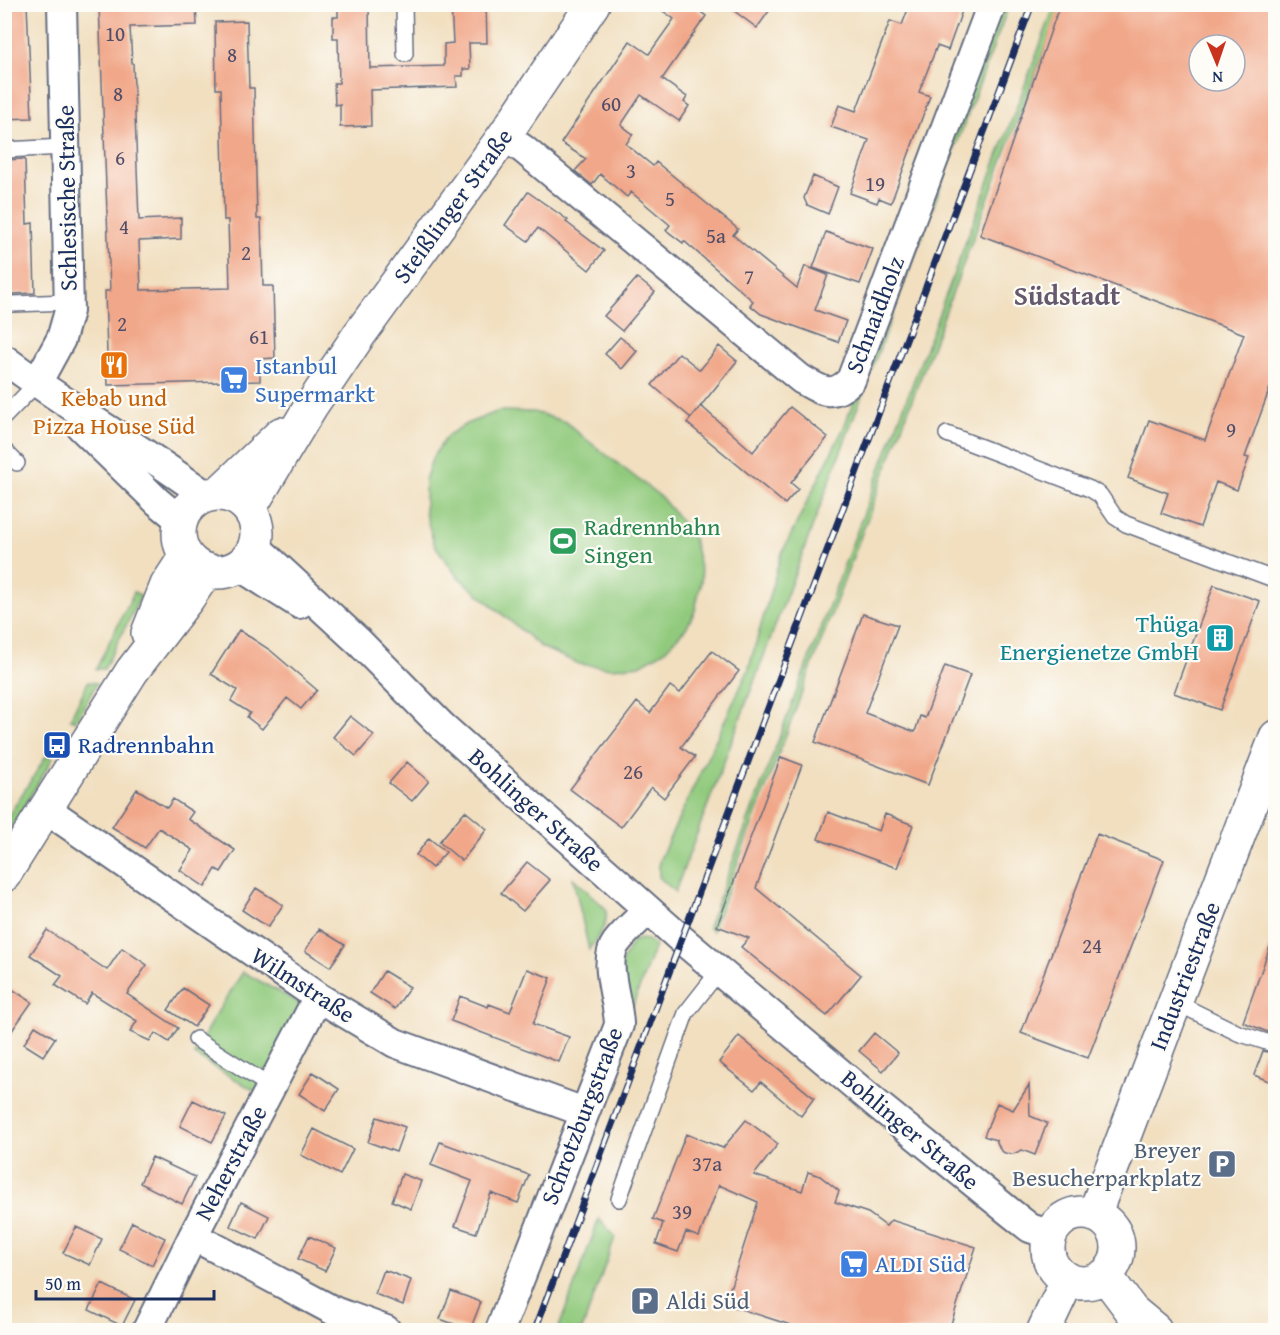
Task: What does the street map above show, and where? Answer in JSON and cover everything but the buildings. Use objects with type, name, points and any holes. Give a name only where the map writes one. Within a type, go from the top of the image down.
[{"type":"street","name":"Schlesische Straße","points":[[37,383],[61,339],[69,311],[62,4]]},
{"type":"street","name":"Steißlinger Straße","points":[[249,509],[311,406],[359,335],[504,136],[593,4]]},
{"type":"street","name":"Schnaidholz","points":[[504,136],[523,148],[801,379],[820,390],[832,393],[843,389],[852,380],[992,4]]},
{"type":"street","points":[[4,359],[177,474],[212,494],[230,495],[241,501],[254,517],[257,527],[257,537],[247,556],[231,570],[223,572],[196,563],[181,548],[178,529],[180,520],[158,502],[37,383]]},
{"type":"street","name":"Steißlinger Straße","points":[[180,520],[190,505],[197,499],[212,494],[311,406]]},
{"type":"street","name":"Bohlinger Straße","points":[[247,556],[358,642],[442,726],[719,971],[1011,1213],[1030,1228],[1050,1235]]},
{"type":"street","points":[[4,875],[132,671],[188,598],[196,563]]},
{"type":"street","name":"Industriestraße","points":[[1094,1215],[1275,737]]},
{"type":"street","name":"Wilmstraße","points":[[46,808],[318,997],[394,1043],[584,1114]]},
{"type":"street","name":"Schrotzburgstraße","points":[[500,1330],[619,1025],[619,1013],[609,965],[611,953],[615,944],[648,910]]},
{"type":"street","name":"Neherstraße","points":[[147,1330],[193,1236],[318,997]]},
{"type":"street","points":[[1079,1213],[1094,1215],[1108,1223],[1115,1233],[1118,1244],[1117,1256],[1113,1267],[1105,1275],[1087,1283],[1077,1282],[1060,1274],[1053,1266],[1048,1248],[1050,1235],[1060,1221],[1069,1216],[1079,1213]]},
{"type":"street","points":[[193,1236],[334,1311],[386,1330]]},
{"type":"street","points":[[1105,1275],[1132,1311],[1155,1330]]},
{"type":"street","points":[[1044,1330],[1068,1279]]},
{"type":"lane","points":[[404,4],[405,54]]},
{"type":"lane","points":[[4,150],[65,147]]},
{"type":"lane","points":[[4,302],[13,304],[69,302]]},
{"type":"lane","points":[[4,417],[37,383]]},
{"type":"lane","points":[[946,434],[1090,489],[1100,495],[1115,517],[1126,524],[1275,580]]},
{"type":"lane","points":[[4,450],[17,463]]},
{"type":"lane","points":[[619,1199],[686,1013],[719,971]]},
{"type":"lane","points":[[1175,1002],[1238,1033],[1275,1045]]},
{"type":"lane","points":[[196,1039],[271,1087]]},
{"type":"green space","points":[[1003,5],[1009,5],[675,892],[659,877],[659,861],[748,671],[781,555],[844,427]]},
{"type":"green space","points":[[1055,5],[1061,5],[712,931],[708,927]]},
{"type":"green space","name":"Radrennbahn Singen","points":[[499,411],[534,412],[566,422],[661,497],[693,538],[702,576],[695,611],[686,628],[664,651],[640,665],[612,668],[579,664],[541,647],[457,576],[434,544],[425,512],[425,480],[433,456],[448,435],[466,424]]},
{"type":"green space","points":[[134,592],[141,596],[104,669],[96,669]]},
{"type":"green space","points":[[88,682],[97,683],[76,721],[70,719]]},
{"type":"green space","points":[[47,755],[53,758],[5,835],[5,821]]},
{"type":"green space","points":[[573,878],[605,908],[605,924],[589,950]]},
{"type":"green space","points":[[648,940],[655,946],[630,1013],[621,964],[633,941]]},
{"type":"green space","points":[[243,972],[307,1007],[260,1094],[194,1055],[213,1019]]},
{"type":"green space","points":[[599,1219],[615,1237],[582,1330],[558,1330]]},
{"type":"railway","points":[[535,1330],[1032,4]]},
{"type":"place","name":"Kebab und Pizza House Süd","points":[[114,365]]},
{"type":"place","name":"Istanbul Supermarkt","points":[[234,380]]},
{"type":"place","name":"Radrennbahn Singen","points":[[563,541]]},
{"type":"place","name":"Thüga Energienetze GmbH","points":[[1220,638]]},
{"type":"place","name":"Radrennbahn","points":[[57,745]]},
{"type":"place","name":"Breyer Besucherparkplatz","points":[[1222,1164]]},
{"type":"place","name":"ALDI Süd","points":[[854,1264]]},
{"type":"place","name":"Aldi Süd","points":[[645,1301]]},
{"type":"district","name":"Südstadt","points":[[1067,296]]}]
